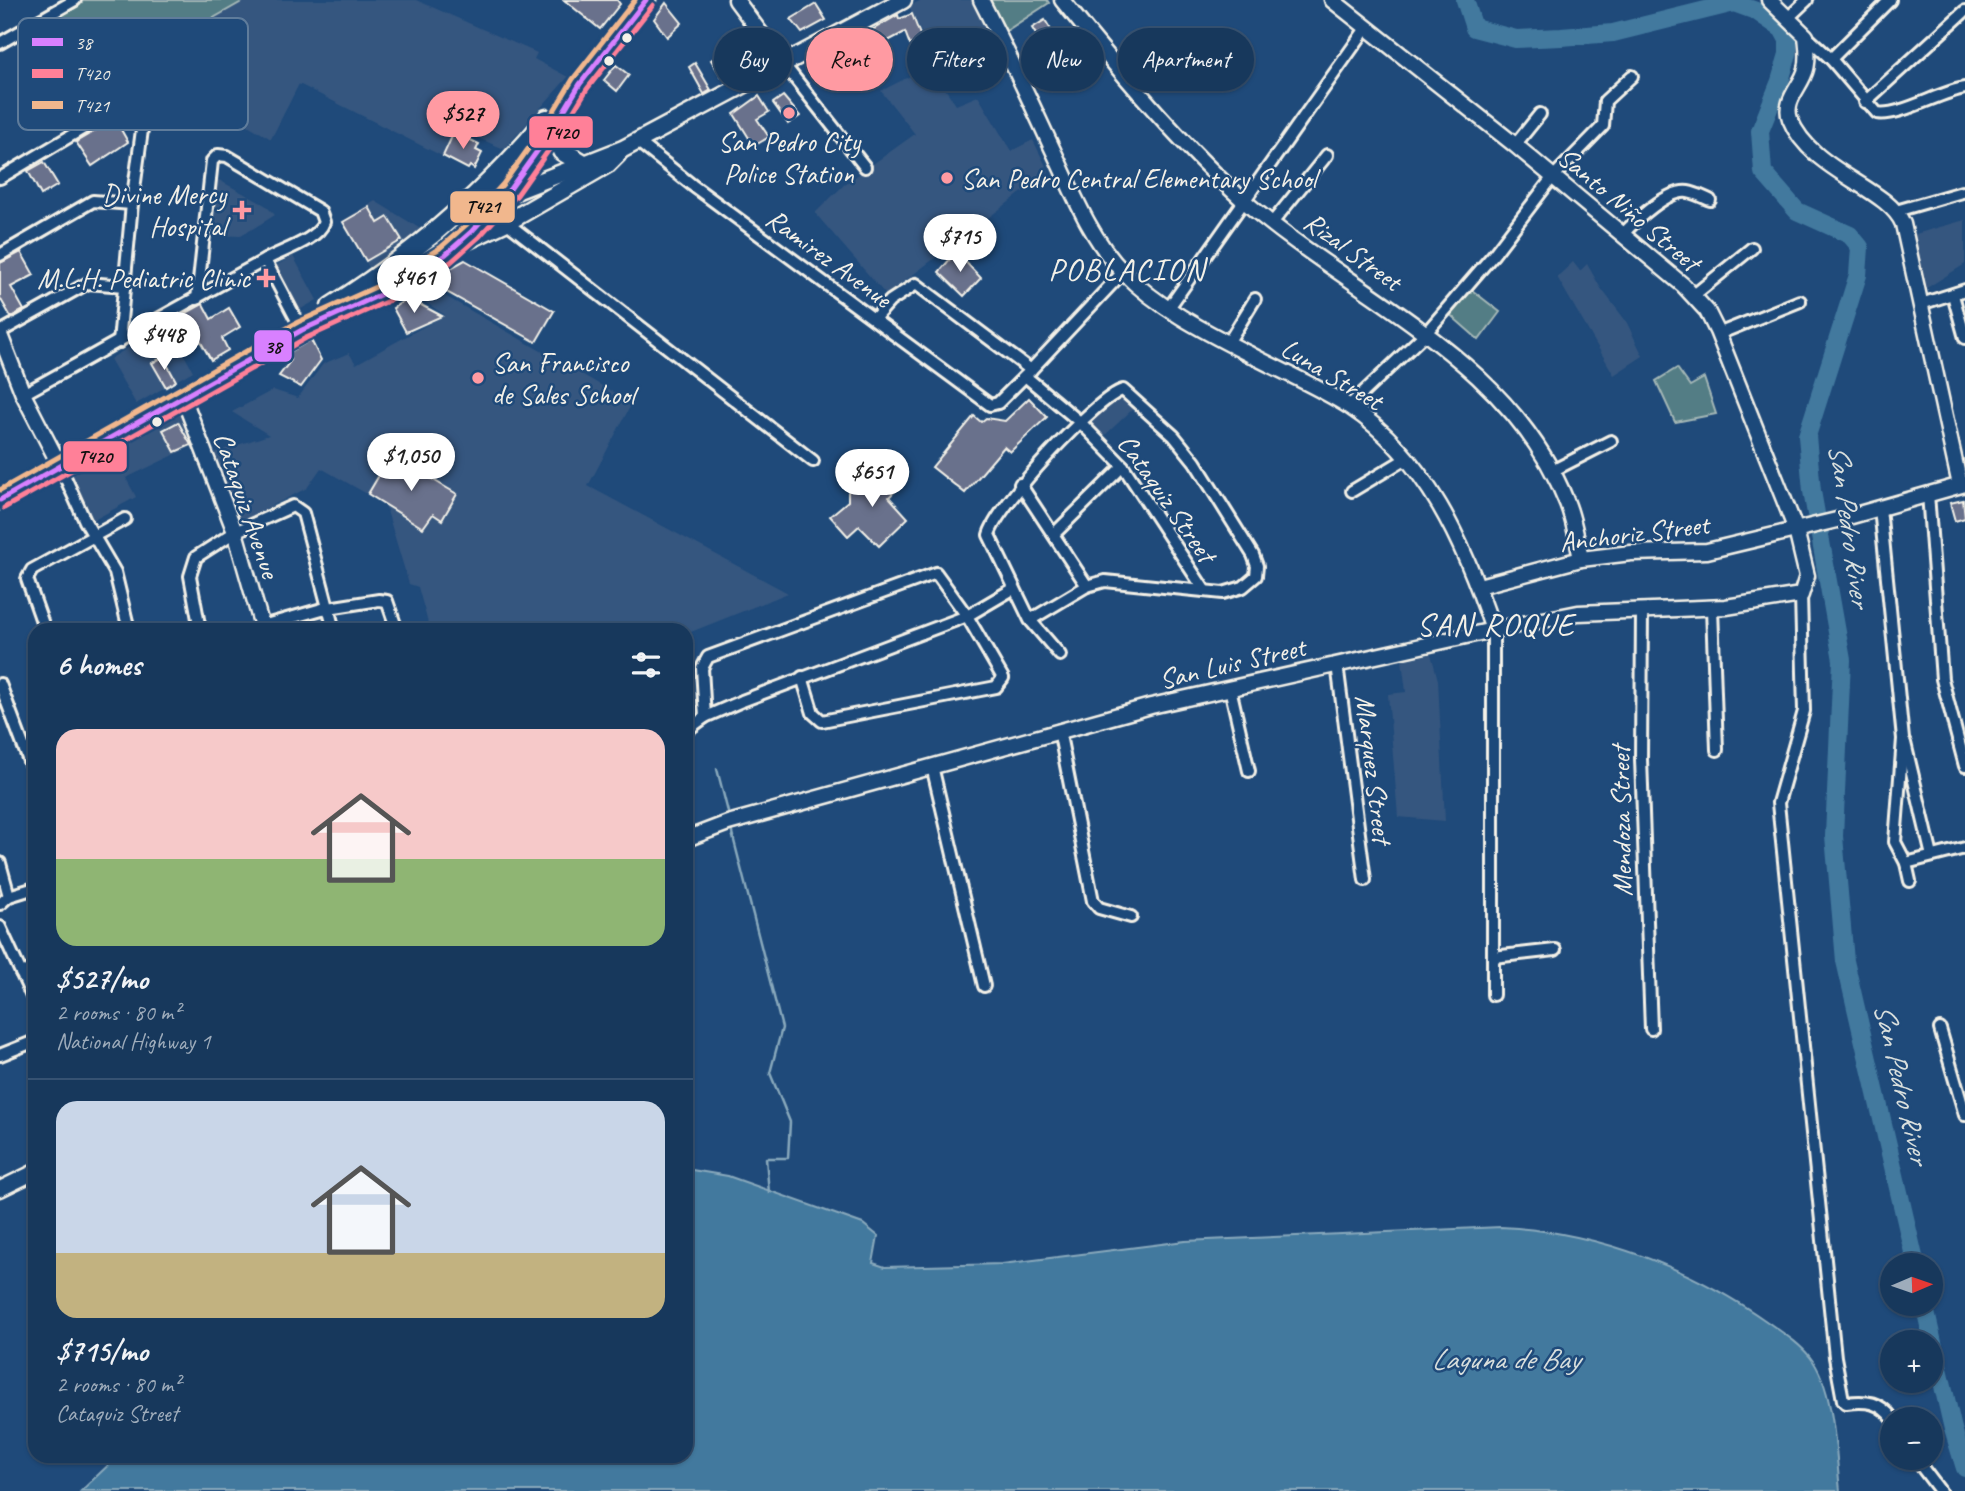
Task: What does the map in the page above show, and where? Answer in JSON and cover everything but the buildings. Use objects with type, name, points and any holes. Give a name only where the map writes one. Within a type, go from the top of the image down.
[{"type":"highway","points":[[302,330],[321,313],[408,256],[462,212],[569,98],[646,0]]},
{"type":"highway","points":[[0,500],[302,330],[337,317],[457,246],[502,196],[554,128],[569,98]]},
{"type":"highway","points":[[554,128],[562,151],[582,163]]},
{"type":"main road","points":[[792,57],[902,0]]},
{"type":"main road","points":[[462,212],[630,145],[729,91]]},
{"type":"main road","points":[[457,246],[506,222],[608,164],[630,145]]},
{"type":"street","points":[[44,18],[75,0]]},
{"type":"street","points":[[736,0],[757,28]]},
{"type":"street","name":"Luna Street","points":[[981,0],[1012,59],[1083,214],[1101,245],[1123,272],[1168,309],[1349,406],[1386,435],[1407,458],[1453,530],[1479,586],[1493,629],[1493,995]]},
{"type":"street","name":"Rizal Street","points":[[1062,0],[1184,141],[1243,199],[1425,334],[1504,401],[1552,471],[1567,504],[1581,559]]},
{"type":"street","name":"Santo Niño Street","points":[[1332,0],[1515,145],[1694,295],[1718,334],[1801,529],[1807,576],[1801,595]]},
{"type":"street","points":[[1769,0],[1831,60],[1877,113],[1887,113],[1936,94],[1965,88]]},
{"type":"street","points":[[1789,17],[1807,0]]},
{"type":"street","points":[[1831,60],[1890,0]]},
{"type":"street","points":[[1865,102],[1965,11]]},
{"type":"street","points":[[1168,309],[1243,199],[1367,27]]},
{"type":"street","points":[[0,43],[18,33]]},
{"type":"street","points":[[1806,36],[1806,70],[1791,99],[1788,109],[1790,119],[1812,151],[1896,211],[1903,225],[1962,485]]},
{"type":"street","points":[[792,75],[865,167]]},
{"type":"street","points":[[1349,406],[1425,334],[1494,254],[1552,178],[1603,126],[1602,105],[1633,76]]},
{"type":"street","points":[[1515,145],[1540,114]]},
{"type":"street","points":[[0,178],[83,130]]},
{"type":"street","points":[[119,342],[142,130]]},
{"type":"street","name":"Ramirez Avenue","points":[[630,145],[702,192],[990,405],[998,402],[1028,373]]},
{"type":"street","points":[[23,394],[197,299],[265,260],[319,232],[323,216],[320,211],[227,156],[218,155],[212,161],[197,299]]},
{"type":"street","points":[[1272,223],[1327,155]]},
{"type":"street","points":[[1896,211],[1963,191],[1965,205]]},
{"type":"street","points":[[1622,235],[1654,206],[1678,193],[1687,192],[1710,200]]},
{"type":"street","points":[[0,256],[93,201],[132,204]]},
{"type":"street","points":[[506,222],[813,461]]},
{"type":"street","points":[[1694,295],[1752,248]]},
{"type":"street","points":[[265,260],[302,330]]},
{"type":"street","points":[[1028,373],[1123,272]]},
{"type":"street","points":[[124,286],[88,283],[0,334],[23,394],[94,536],[115,572],[127,623]]},
{"type":"street","name":"Cataquiz Street","points":[[874,319],[890,301],[916,284],[1028,373],[1122,466],[1205,591]]},
{"type":"street","points":[[1921,304],[1965,290]]},
{"type":"street","points":[[1953,295],[1965,338]]},
{"type":"street","points":[[1228,343],[1255,299]]},
{"type":"street","points":[[1718,334],[1800,301]]},
{"type":"street","points":[[1030,620],[1087,586],[1105,581],[1223,593],[1243,587],[1256,576],[1257,566],[1195,462],[1174,436],[1123,390],[1114,393],[1081,423],[1020,485],[989,535],[1030,620],[1060,655]]},
{"type":"street","name":"Cataquiz Avenue","points":[[183,397],[235,533],[261,623]]},
{"type":"street","points":[[1552,471],[1611,441]]},
{"type":"street","points":[[1352,491],[1407,458]]},
{"type":"street","points":[[1054,534],[1122,466]]},
{"type":"street","points":[[1020,485],[1087,586]]},
{"type":"street","name":"Anchoriz Street","points":[[1479,586],[1581,559],[1631,553],[1707,551],[1841,519],[1962,485]]},
{"type":"street","points":[[1928,494],[1942,679],[1965,766]]},
{"type":"street","points":[[199,623],[190,576],[191,565],[196,557],[235,533],[297,506],[303,513],[332,623]]},
{"type":"street","points":[[1880,508],[1903,739],[1932,856]]},
{"type":"street","points":[[43,623],[27,579],[32,570],[125,519]]},
{"type":"street","points":[[705,717],[702,668],[705,660],[713,655],[936,573],[967,617],[1002,674],[1003,682],[996,687],[822,722],[813,713],[802,677]]},
{"type":"street","points":[[693,726],[705,717],[802,677],[967,617],[1013,589]]},
{"type":"street","points":[[1801,595],[1804,711],[1779,803],[1835,1357],[1843,1400],[1846,1403],[1873,1402],[1883,1407]]},
{"type":"street","name":"San Luis Street","points":[[693,836],[728,823],[1059,730],[1230,688],[1493,629],[1578,613],[1712,608],[1801,595]]},
{"type":"street","points":[[278,623],[328,608],[387,601],[395,623]]},
{"type":"street","points":[[1712,608],[1717,750]]},
{"type":"street","name":"Mendoza Street","points":[[1643,611],[1641,760],[1651,1029]]},
{"type":"street","name":"Marquez Street","points":[[1337,664],[1365,880]]},
{"type":"street","points":[[0,684],[28,758]]},
{"type":"street","points":[[1230,688],[1249,771]]},
{"type":"street","points":[[1059,730],[1093,901],[1099,908],[1131,917]]},
{"type":"street","points":[[1903,739],[1894,831],[1895,842],[1906,863],[1910,881]]},
{"type":"street","points":[[932,766],[984,986]]},
{"type":"street","points":[[1906,863],[1965,848]]},
{"type":"street","points":[[0,863],[4,900],[28,891]]},
{"type":"street","points":[[0,927],[28,988]]},
{"type":"street","points":[[1493,957],[1555,950]]},
{"type":"street","points":[[21,973],[28,970]]},
{"type":"street","points":[[1940,1029],[1965,1111]]},
{"type":"street","points":[[0,1055],[28,1044]]},
{"type":"street","points":[[0,1189],[28,1175]]},
{"type":"street","points":[[1923,1470],[1940,1491]]},
{"type":"shaded area","points":[[245,0],[416,0],[537,53],[534,59],[568,77],[504,149],[455,128],[442,156],[299,84],[271,139],[248,125],[248,18],[213,18]]},
{"type":"shaded area","points":[[922,0],[974,0],[987,28],[919,28],[909,6]]},
{"type":"shaded area","name":"San Pedro Central Elementary School","points":[[907,78],[907,91],[947,91],[956,105],[978,96],[1011,151],[1033,140],[1049,172],[886,295],[815,213],[845,184],[915,134],[881,91],[893,91],[893,85]]},
{"type":"shaded area","name":"Divine Mercy Hospital","points":[[217,179],[265,205],[275,215],[241,236],[213,235]]},
{"type":"shaded area","points":[[375,201],[424,231],[370,269],[342,221]]},
{"type":"shaded area","points":[[1965,220],[1965,264],[1925,289],[1912,235]]},
{"type":"shaded area","points":[[293,256],[317,300],[299,310],[275,266]]},
{"type":"shaded area","points":[[1573,262],[1580,271],[1587,264],[1600,287],[1626,321],[1643,356],[1614,375],[1557,277]]},
{"type":"shaded area","points":[[417,280],[632,403],[588,486],[788,593],[693,631],[693,623],[428,623],[418,587],[409,584],[385,504],[321,468],[307,488],[238,523],[213,453],[269,435],[232,412],[273,390],[298,398],[323,364],[349,353],[356,364],[445,315],[403,288]]},
{"type":"shaded area","points":[[167,324],[193,371],[136,404],[110,359]]},
{"type":"shaded area","points":[[1120,393],[1134,408],[1102,438],[1087,421]]},
{"type":"shaded area","points":[[183,410],[197,444],[126,478],[136,497],[92,521],[70,475]]},
{"type":"shaded area","points":[[1431,654],[1438,680],[1445,821],[1398,817],[1388,694],[1406,692],[1402,660]]},
{"type":"green space","points":[[76,0],[245,0],[213,18],[44,18]]},
{"type":"green space","points":[[990,0],[1047,0],[1049,3],[1007,30]]},
{"type":"green space","points":[[1468,287],[1500,312],[1479,340],[1447,312]]},
{"type":"green space","points":[[1677,368],[1690,386],[1704,378],[1716,414],[1675,422],[1656,381]]},
{"type":"water","name":"Laguna de Bay","points":[[693,1170],[728,1176],[863,1224],[878,1236],[873,1263],[885,1267],[1002,1264],[1185,1241],[1501,1227],[1537,1230],[1607,1245],[1642,1256],[1708,1285],[1791,1338],[1806,1352],[1818,1370],[1829,1403],[1840,1491],[81,1491],[111,1463],[693,1463]]},
{"type":"waterway","name":"San Pedro River","points":[[1465,0],[1474,28],[1516,39],[1613,33],[1734,3],[1756,11],[1782,29],[1788,40],[1788,54],[1780,81],[1760,131],[1763,172],[1797,211],[1850,235],[1860,247],[1858,275],[1807,436],[1812,491],[1842,660],[1834,836],[1845,961],[1913,1253]]},
{"type":"waterway","points":[[717,769],[729,816]]},
{"type":"waterway","points":[[731,829],[782,1028],[770,1073],[790,1122],[788,1158],[766,1158],[769,1193]]},
{"type":"waterway","name":"San Pedro River","points":[[1927,1316],[1953,1429],[1965,1468]]},
{"type":"transit line","name":"T421","points":[[0,490],[298,322],[380,285],[440,248],[466,225],[503,184],[546,124],[573,79],[635,0]]},
{"type":"transit line","name":"38","points":[[0,500],[302,330],[384,293],[445,255],[472,231],[510,189],[553,129],[580,84],[646,0]]},
{"type":"transit line","name":"T420","points":[[4,508],[306,338],[388,301],[451,262],[479,237],[517,195],[560,134],[587,89],[653,5]]},
{"type":"place","name":"San Pedro City Police Station","points":[[789,113]]},
{"type":"place","name":"San Pedro Central Elementary School","points":[[947,178]]},
{"type":"place","name":"Divine Mercy Hospital","points":[[242,210]]},
{"type":"place","name":"M.L.H. Pediatric Clinic","points":[[266,278]]},
{"type":"place","name":"San Francisco de Sales School","points":[[478,378]]},
{"type":"district","name":"POBLACION","points":[[1127,269]]},
{"type":"district","name":"SAN ROQUE","points":[[1496,624]]}]
